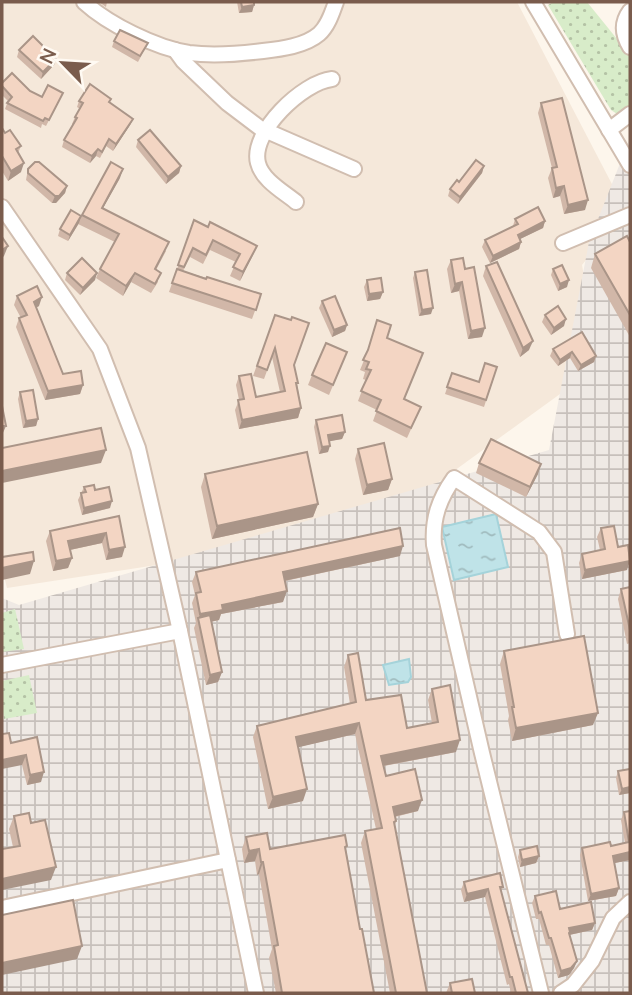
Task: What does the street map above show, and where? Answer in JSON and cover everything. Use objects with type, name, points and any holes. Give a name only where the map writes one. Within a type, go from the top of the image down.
[{"type":"street","points":[[84,2],[114,24],[175,50],[230,55],[277,50],[311,40],[327,25],[336,2]]},
{"type":"street","points":[[533,2],[630,165]]},
{"type":"street","points":[[630,11],[626,16],[623,32],[630,47]]},
{"type":"street","points":[[175,50],[226,103],[248,120],[264,130],[354,169]]},
{"type":"street","points":[[296,202],[263,174],[257,163],[257,148],[264,130],[284,108],[313,84],[332,79]]},
{"type":"street","points":[[609,130],[630,114]]},
{"type":"street","points":[[2,207],[100,349],[138,448],[180,631],[256,993]]},
{"type":"street","points":[[563,243],[630,215]]},
{"type":"street","points":[[541,993],[434,545],[436,514],[446,489],[454,478],[539,532],[554,552],[567,634]]},
{"type":"street","points":[[2,665],[180,631]]},
{"type":"street","points":[[2,908],[228,860]]},
{"type":"street","points":[[561,993],[573,985],[592,961],[613,918],[630,902]]},
{"type":"shaded area","points":[[2,2],[517,2],[626,211],[582,265],[600,365],[414,500],[294,544],[7,588],[2,568]]},
{"type":"shaded area","points":[[630,138],[630,993],[2,993],[2,598],[19,605],[549,450],[589,242]]},
{"type":"green space","points":[[554,2],[587,2],[630,55],[630,107],[617,114],[611,110],[548,5]]},
{"type":"green space","points":[[15,609],[24,649],[2,652],[2,613]]},
{"type":"green space","points":[[29,675],[37,713],[4,719],[2,681]]},
{"type":"water","points":[[496,514],[508,567],[454,580],[442,527]]},
{"type":"water","points":[[409,659],[411,677],[408,682],[389,685],[383,665]]},
{"type":"building","points":[[241,2],[254,2],[254,5],[242,7]]},
{"type":"building","points":[[120,30],[148,43],[140,56],[114,41]]},
{"type":"building","points":[[33,36],[56,59],[43,72],[19,50]]},
{"type":"building","points":[[12,73],[30,91],[42,97],[48,85],[63,93],[49,120],[45,118],[43,121],[7,103],[12,97],[2,83]]},
{"type":"building","points":[[90,84],[133,119],[116,144],[109,139],[102,152],[98,149],[92,156],[64,140],[83,103],[79,101]]},
{"type":"building","points":[[562,98],[588,200],[568,205],[564,186],[556,188],[552,168],[557,167],[541,103]]},
{"type":"building","points":[[2,128],[5,133],[10,130],[21,146],[16,149],[24,163],[11,171],[2,156]]},
{"type":"building","points":[[150,130],[181,166],[168,177],[138,140]]},
{"type":"building","points":[[476,160],[484,166],[460,197],[450,189]]},
{"type":"building","points":[[35,162],[39,162],[67,186],[59,196],[55,196],[28,173],[28,169]]},
{"type":"building","points":[[111,162],[123,169],[102,208],[169,242],[155,269],[161,273],[155,284],[135,273],[126,286],[100,269],[119,234],[82,215]]},
{"type":"building","points":[[538,207],[545,221],[518,235],[521,242],[493,256],[485,240],[518,224],[515,219]]},
{"type":"building","points":[[71,210],[81,216],[70,235],[60,229]]},
{"type":"building","points":[[194,220],[208,227],[210,222],[257,246],[243,272],[233,267],[240,254],[213,240],[206,255],[193,248],[184,267],[178,265]]},
{"type":"building","points":[[627,236],[630,242],[630,315],[595,254]]},
{"type":"building","points":[[2,237],[8,246],[2,250]]},
{"type":"building","points":[[82,258],[97,273],[83,288],[67,273]]},
{"type":"building","points":[[463,258],[465,269],[474,267],[485,328],[471,331],[462,282],[455,284],[451,260]]},
{"type":"building","points":[[497,262],[533,341],[523,348],[486,266]]},
{"type":"building","points":[[562,265],[569,280],[560,284],[553,269]]},
{"type":"building","points":[[177,269],[261,294],[256,310],[172,283]]},
{"type":"building","points":[[427,270],[433,308],[422,310],[415,272]]},
{"type":"building","points":[[381,278],[383,292],[369,294],[367,280]]},
{"type":"building","points":[[37,286],[42,297],[34,302],[63,374],[81,371],[83,385],[48,391],[19,318],[27,315],[17,296]]},
{"type":"building","points":[[335,296],[347,325],[334,330],[322,301]]},
{"type":"building","points":[[558,306],[566,319],[554,328],[545,315]]},
{"type":"building","points":[[275,315],[309,323],[294,365],[301,408],[242,420],[238,400],[244,399],[239,376],[251,374],[256,397],[285,391],[275,348],[267,370],[257,366]]},
{"type":"building","points":[[377,320],[391,325],[387,338],[423,353],[404,399],[421,407],[411,428],[376,411],[381,400],[361,391],[371,370],[366,369],[369,362],[363,360]]},
{"type":"building","points":[[582,332],[596,356],[581,365],[572,352],[560,360],[553,349]]},
{"type":"building","points":[[326,343],[347,352],[333,385],[312,375]]},
{"type":"building","points":[[485,363],[497,367],[486,400],[447,387],[452,373],[479,382]]},
{"type":"building","points":[[33,390],[38,419],[26,421],[20,392]]},
{"type":"building","points":[[2,406],[6,426],[2,426]]},
{"type":"building","points":[[342,415],[345,432],[328,435],[330,446],[322,447],[316,420]]},
{"type":"building","points":[[101,428],[106,450],[2,471],[2,448]]},
{"type":"building","points":[[491,439],[541,464],[530,487],[479,463]]},
{"type":"building","points":[[384,443],[392,479],[367,485],[358,449]]},
{"type":"building","points":[[307,452],[318,504],[217,526],[205,474]]},
{"type":"building","points":[[94,485],[95,490],[109,487],[112,501],[84,508],[81,493],[86,492],[84,487]]},
{"type":"building","points":[[119,516],[125,547],[109,550],[106,533],[68,541],[72,558],[56,561],[50,531]]},
{"type":"building","points":[[614,526],[618,547],[628,545],[630,561],[585,570],[582,554],[605,549],[601,528]]},
{"type":"building","points":[[400,528],[403,546],[283,572],[287,591],[222,605],[223,610],[200,614],[196,593],[201,592],[196,572]]},
{"type":"building","points":[[33,552],[34,561],[2,568],[2,557]]},
{"type":"building","points":[[630,587],[630,630],[621,589]]},
{"type":"building","points":[[210,615],[222,672],[210,675],[198,618]]},
{"type":"building","points":[[584,636],[598,713],[516,728],[504,651]]},
{"type":"building","points":[[358,653],[366,700],[401,695],[407,728],[438,722],[432,689],[450,685],[460,740],[381,756],[386,776],[415,769],[422,800],[393,807],[427,993],[396,993],[365,831],[382,828],[359,723],[296,737],[307,789],[273,797],[257,726],[356,702],[348,655]]},
{"type":"building","points":[[9,733],[11,743],[37,737],[44,772],[30,775],[26,755],[2,760],[2,734]]},
{"type":"building","points":[[630,769],[630,787],[622,789],[618,771]]},
{"type":"building","points":[[630,811],[630,852],[613,856],[619,888],[591,894],[582,848],[610,842],[611,846],[629,842],[624,812]]},
{"type":"building","points":[[29,813],[31,823],[45,820],[56,867],[2,879],[2,849],[20,846],[14,816]]},
{"type":"building","points":[[267,833],[270,849],[345,835],[360,929],[374,993],[282,993],[274,946],[278,945],[263,862],[259,849],[249,851],[246,837]]},
{"type":"building","points":[[537,846],[539,856],[522,860],[520,850]]},
{"type":"building","points":[[500,873],[503,887],[500,887],[528,993],[516,993],[488,889],[467,894],[464,882]]},
{"type":"building","points":[[556,891],[560,909],[591,902],[595,923],[569,928],[577,961],[571,968],[561,971],[535,896]]},
{"type":"building","points":[[73,900],[82,946],[2,963],[2,915]]},
{"type":"building","points":[[472,979],[475,993],[452,993],[450,983]]}]
